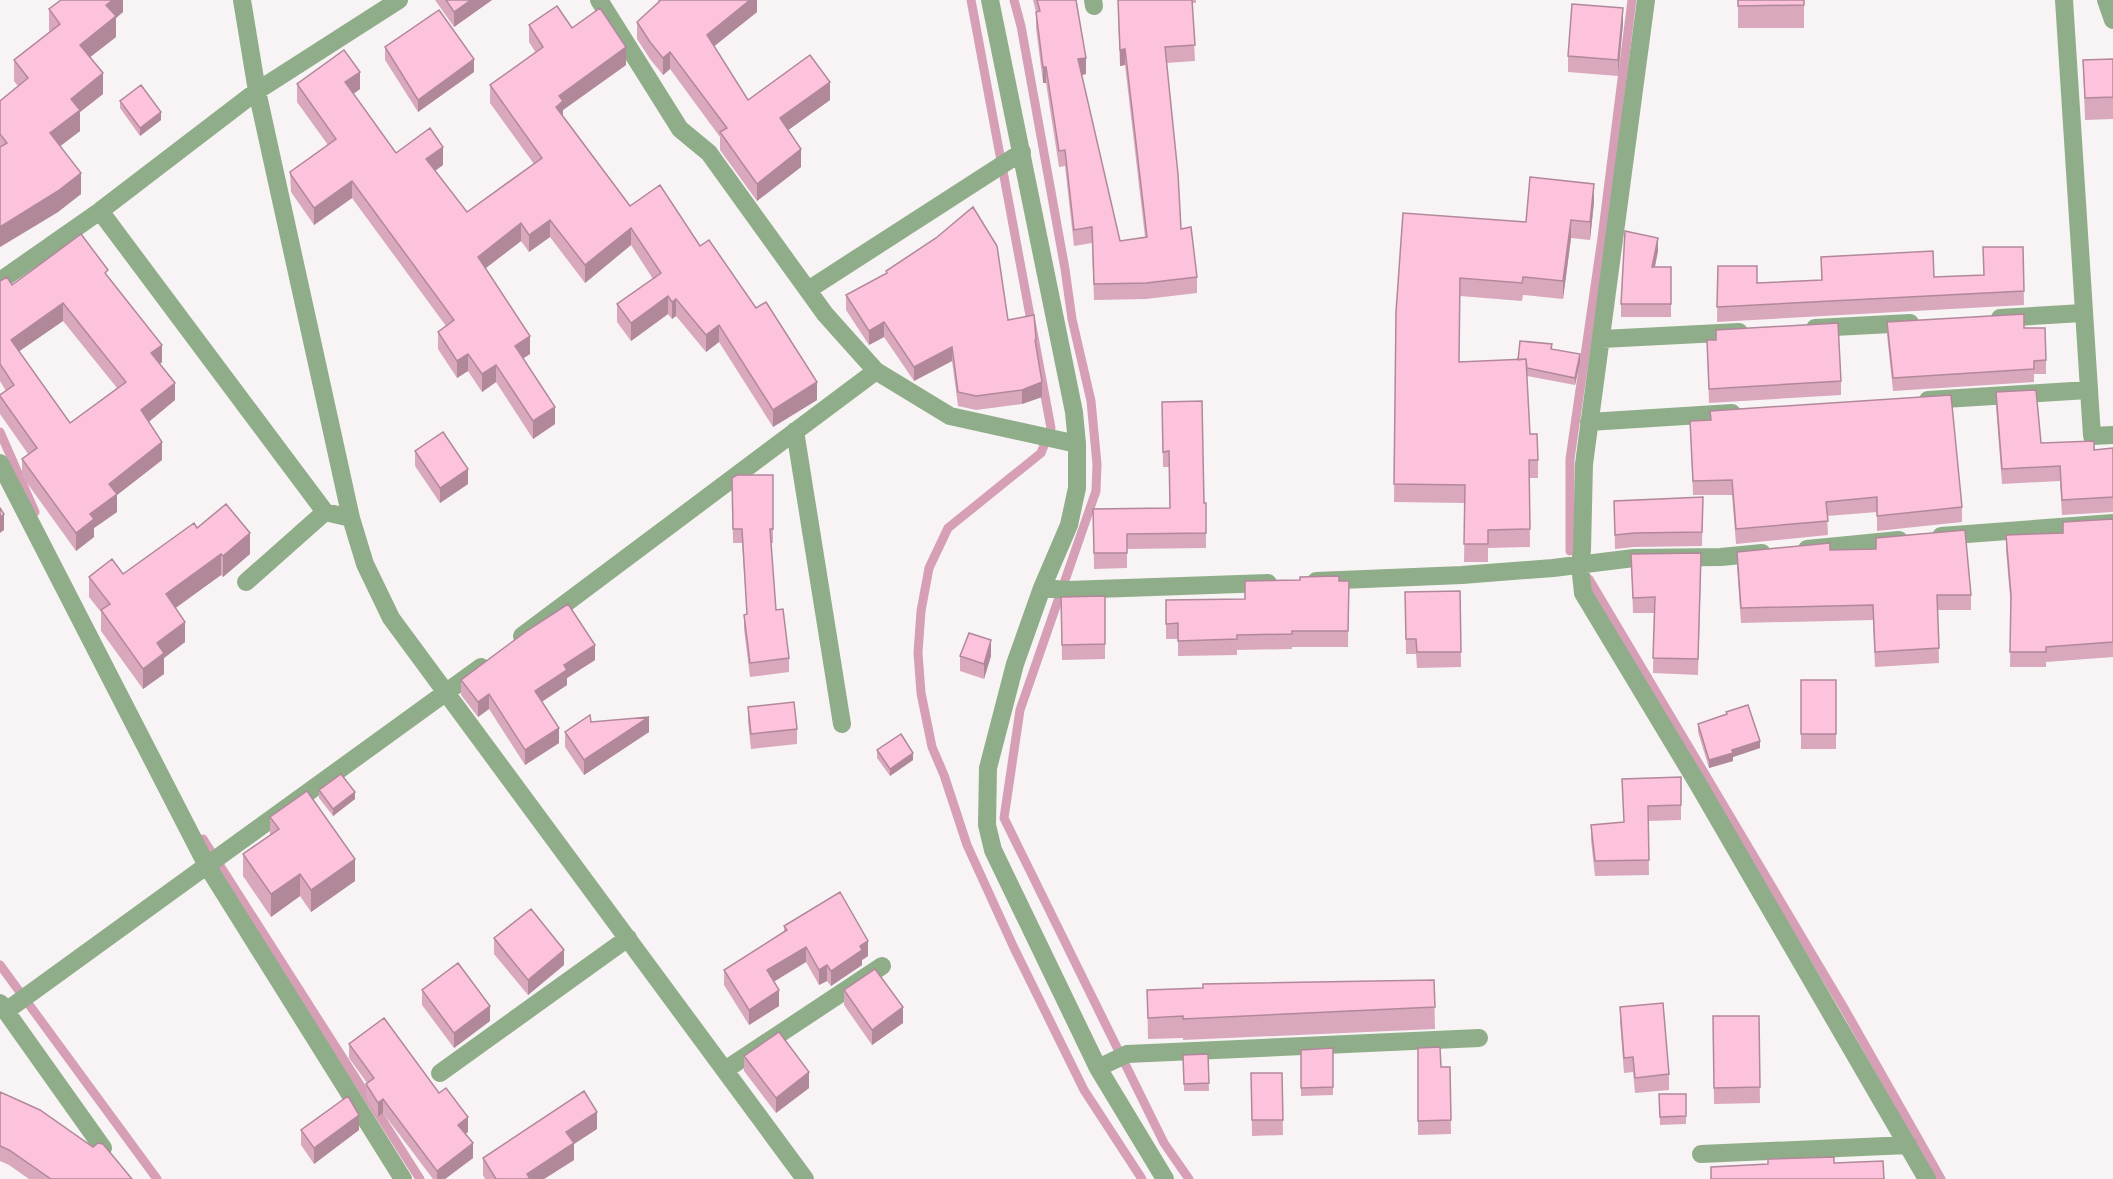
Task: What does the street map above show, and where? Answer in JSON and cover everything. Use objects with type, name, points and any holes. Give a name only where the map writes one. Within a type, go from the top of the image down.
[{"type":"street","points":[[242,0],[257,91],[351,518],[365,564],[391,618],[805,1179]]},
{"type":"street","points":[[0,281],[100,211],[257,91],[399,0]]},
{"type":"street","points":[[599,0],[680,129],[709,153],[825,314],[876,370],[950,416],[1077,444]]},
{"type":"street","points":[[990,0],[1009,160],[1074,412],[1077,488],[1055,590],[1016,664],[988,768],[987,825],[993,850],[1113,1061],[1165,1179]]},
{"type":"street","points":[[1646,0],[1584,464],[1580,565],[1583,593],[1702,791],[1927,1179]]},
{"type":"street","points":[[2064,0],[2082,314],[2092,436],[2113,435]]},
{"type":"street","points":[[2106,0],[2110,17],[2113,20]]},
{"type":"street","points":[[808,290],[1009,160]]},
{"type":"street","points":[[100,211],[325,512],[351,518]]},
{"type":"street","points":[[1977,319],[2082,314]]},
{"type":"street","points":[[1801,329],[1930,322]]},
{"type":"street","points":[[1602,339],[1754,331]]},
{"type":"street","points":[[512,643],[876,370]]},
{"type":"street","points":[[1910,401],[2088,390]]},
{"type":"street","points":[[1589,422],[1744,412]]},
{"type":"street","points":[[795,431],[842,724]]},
{"type":"street","points":[[0,463],[212,860],[403,1179]]},
{"type":"street","points":[[246,582],[325,512]]},
{"type":"street","points":[[1055,590],[1462,575],[1634,558],[1721,557],[1989,531],[2113,523]]},
{"type":"street","points":[[102,1148],[3,1007],[212,860],[493,657]]},
{"type":"street","points":[[440,1073],[628,938]]},
{"type":"street","points":[[725,1070],[882,966]]},
{"type":"street","points":[[1113,1061],[1479,1038]]},
{"type":"street","points":[[1701,1154],[1908,1144]]},
{"type":"building","points":[[61,0],[113,0],[106,5],[116,16],[80,45],[103,73],[71,99],[80,110],[50,133],[81,173],[58,191],[0,227],[0,147],[7,143],[0,134],[0,101],[28,78],[14,60],[60,24],[49,9]]},
{"type":"building","points":[[446,0],[471,0],[454,12]]},
{"type":"building","points":[[661,0],[750,0],[707,35],[748,100],[810,55],[830,82],[780,118],[801,149],[757,184],[720,132],[727,128],[670,52],[663,58],[637,22]]},
{"type":"building","points":[[1037,0],[1076,0],[1086,58],[1078,59],[1120,241],[1147,237],[1125,49],[1120,50],[1118,0],[1192,0],[1195,45],[1165,47],[1178,174],[1181,229],[1191,227],[1197,277],[1146,283],[1094,284],[1092,227],[1074,230],[1065,150],[1059,151],[1046,67],[1043,67],[1036,12],[1040,11]]},
{"type":"building","points":[[1738,0],[1804,0],[1804,5],[1738,6]]},
{"type":"building","points":[[1572,4],[1623,8],[1618,60],[1568,56]]},
{"type":"building","points":[[557,6],[572,28],[600,8],[626,47],[559,96],[563,101],[556,107],[630,206],[660,185],[700,246],[709,240],[756,308],[766,302],[817,382],[773,410],[719,325],[706,335],[676,299],[672,302],[668,296],[631,323],[617,304],[661,273],[631,228],[585,265],[550,220],[529,235],[521,223],[478,257],[530,336],[515,346],[555,407],[533,421],[496,365],[482,374],[468,354],[457,361],[438,332],[454,320],[352,181],[314,208],[291,175],[290,172],[336,139],[297,84],[344,50],[360,72],[345,82],[396,153],[430,128],[443,147],[426,159],[467,212],[542,158],[490,85],[543,47],[529,25]]},
{"type":"building","points":[[439,10],[474,59],[418,100],[385,47]]},
{"type":"building","points":[[2113,59],[2113,97],[2085,98],[2083,60]]},
{"type":"building","points":[[141,85],[161,112],[140,128],[120,101]]},
{"type":"building","points":[[1530,177],[1594,184],[1590,222],[1571,220],[1563,281],[1523,277],[1522,283],[1460,278],[1459,362],[1526,359],[1530,434],[1537,434],[1538,460],[1529,460],[1530,529],[1488,530],[1488,544],[1464,544],[1465,485],[1394,484],[1396,312],[1403,213],[1526,222]]},
{"type":"building","points":[[973,207],[997,246],[1008,320],[1034,315],[1035,340],[1042,382],[1022,390],[976,396],[958,392],[952,347],[914,367],[884,322],[869,331],[846,295],[887,273],[886,271],[936,238]]},
{"type":"building","points":[[1625,231],[1658,238],[1652,267],[1671,267],[1671,304],[1621,304]]},
{"type":"building","points":[[81,234],[108,270],[105,273],[162,345],[151,353],[175,383],[141,410],[162,442],[109,484],[117,494],[90,514],[94,519],[76,533],[22,459],[37,448],[0,396],[14,385],[0,364],[0,281],[7,277],[12,285]],"holes":[[[63,303],[126,382],[70,423],[11,340]]]},
{"type":"building","points":[[1983,247],[2023,247],[2024,291],[1717,307],[1718,266],[1757,266],[1757,283],[1822,280],[1821,257],[1933,251],[1934,277],[1984,275]]},
{"type":"building","points":[[2024,314],[2024,328],[2045,328],[2046,360],[2034,361],[2034,369],[1893,378],[1887,322]]},
{"type":"building","points":[[1838,323],[1841,381],[1709,389],[1707,340],[1716,340],[1716,330]]},
{"type":"building","points":[[1520,341],[1552,344],[1551,349],[1580,354],[1575,378],[1527,368],[1526,359],[1518,360]]},
{"type":"building","points":[[2036,390],[2041,443],[2094,441],[2094,450],[2113,448],[2113,497],[2062,500],[2060,466],[2002,469],[1996,392]]},
{"type":"building","points":[[1951,395],[1962,507],[1877,516],[1877,497],[1826,502],[1828,521],[1736,529],[1732,480],[1693,481],[1690,421],[1711,420],[1710,411]]},
{"type":"building","points":[[1202,401],[1206,533],[1127,534],[1127,553],[1094,553],[1093,509],[1170,508],[1169,451],[1163,452],[1162,402]]},
{"type":"building","points":[[443,432],[468,469],[440,488],[415,451]]},
{"type":"building","points":[[737,475],[773,475],[773,529],[770,529],[776,610],[783,609],[789,658],[750,663],[744,615],[747,614],[742,529],[733,529],[732,478]]},
{"type":"building","points":[[1703,497],[1702,532],[1615,535],[1614,501]]},
{"type":"building","points":[[226,504],[250,533],[223,556],[221,554],[166,594],[185,622],[157,643],[164,653],[143,669],[101,610],[110,604],[89,577],[112,559],[123,574],[194,523],[197,528]]},
{"type":"building","points":[[2113,519],[2113,642],[2046,647],[2046,652],[2010,652],[2011,595],[2006,535],[2063,533],[2063,522]]},
{"type":"building","points":[[1965,530],[1971,595],[1937,595],[1939,648],[1875,652],[1873,605],[1741,608],[1737,552],[1830,543],[1830,550],[1876,549],[1876,538]]},
{"type":"building","points":[[1701,553],[1698,659],[1653,658],[1655,597],[1633,598],[1631,554]]},
{"type":"building","points":[[1339,576],[1339,581],[1349,581],[1348,631],[1292,631],[1292,634],[1237,635],[1237,639],[1178,641],[1178,623],[1166,624],[1166,600],[1245,599],[1245,581],[1300,580],[1300,577]]},
{"type":"building","points":[[1460,591],[1461,652],[1417,652],[1416,639],[1406,639],[1405,592]]},
{"type":"building","points":[[1105,596],[1105,644],[1062,645],[1061,597]]},
{"type":"building","points":[[568,604],[595,645],[564,665],[567,670],[535,691],[559,728],[525,750],[489,694],[478,702],[461,680],[528,630]]},
{"type":"building","points":[[969,633],[991,640],[984,664],[960,656]]},
{"type":"building","points":[[1801,680],[1836,680],[1836,734],[1801,734]]},
{"type":"building","points":[[794,702],[797,729],[751,734],[748,707]]},
{"type":"building","points":[[1748,705],[1760,741],[1732,750],[1733,753],[1709,760],[1698,724]]},
{"type":"building","points":[[590,715],[591,722],[649,717],[584,760],[565,732]]},
{"type":"building","points":[[901,734],[913,753],[890,769],[877,750]]},
{"type":"building","points":[[341,774],[355,792],[333,809],[319,790]]},
{"type":"building","points":[[1681,777],[1681,805],[1648,806],[1649,860],[1595,861],[1591,825],[1624,822],[1622,779]]},
{"type":"building","points":[[307,791],[355,859],[311,890],[300,874],[271,894],[243,854],[279,829],[270,817]]},
{"type":"building","points":[[840,892],[868,941],[860,946],[862,950],[831,971],[827,965],[819,970],[806,947],[767,970],[779,990],[749,1010],[724,970],[787,930],[784,926]]},
{"type":"building","points":[[531,909],[564,950],[528,980],[494,938]]},
{"type":"building","points":[[458,963],[490,1006],[454,1033],[422,990]]},
{"type":"building","points":[[875,969],[903,1007],[872,1030],[844,990]]},
{"type":"building","points":[[1434,980],[1435,1007],[1183,1019],[1183,1016],[1148,1018],[1147,990],[1203,988],[1203,984]]},
{"type":"building","points":[[1663,1003],[1669,1074],[1635,1078],[1633,1057],[1624,1058],[1620,1007]]},
{"type":"building","points":[[1713,1016],[1759,1016],[1760,1087],[1714,1088]]},
{"type":"building","points":[[384,1018],[439,1093],[446,1088],[468,1117],[458,1125],[473,1143],[437,1171],[383,1099],[378,1103],[366,1084],[374,1078],[349,1044]]},
{"type":"building","points":[[779,1032],[809,1072],[776,1098],[744,1056]]},
{"type":"building","points":[[1440,1047],[1441,1067],[1450,1067],[1451,1120],[1418,1121],[1418,1048]]},
{"type":"building","points":[[1333,1048],[1333,1087],[1301,1088],[1301,1050]]},
{"type":"building","points":[[1208,1054],[1209,1083],[1184,1084],[1183,1055]]},
{"type":"building","points":[[1251,1073],[1282,1073],[1283,1120],[1252,1120]]},
{"type":"building","points":[[584,1091],[597,1112],[566,1132],[574,1143],[527,1174],[530,1179],[496,1179],[483,1158]]},
{"type":"building","points":[[0,1092],[40,1110],[93,1147],[98,1143],[103,1144],[132,1179],[51,1179],[0,1146]]},
{"type":"building","points":[[1659,1094],[1686,1094],[1686,1116],[1660,1117]]},
{"type":"building","points":[[348,1096],[359,1115],[314,1148],[301,1130]]},
{"type":"building","points":[[1834,1157],[1834,1163],[1883,1161],[1884,1179],[1711,1179],[1711,1167],[1768,1164],[1768,1159]]},
{"type":"waterway","points":[[971,0],[1051,428],[1041,453],[948,528],[929,568],[921,611],[918,653],[921,693],[932,747],[944,775],[967,845],[1014,948],[1084,1090],[1142,1179]]},
{"type":"waterway","points":[[1014,0],[1021,26],[1072,319],[1091,401],[1097,464],[1096,491],[1020,710],[1004,818],[1164,1143],[1189,1179]]},
{"type":"waterway","points":[[1570,551],[1570,459],[1602,238],[1632,0]]},
{"type":"waterway","points":[[0,432],[35,512]]},
{"type":"waterway","points":[[1589,579],[1844,1008],[1941,1179]]},
{"type":"waterway","points":[[203,839],[420,1179]]},
{"type":"waterway","points":[[0,965],[157,1179]]}]
